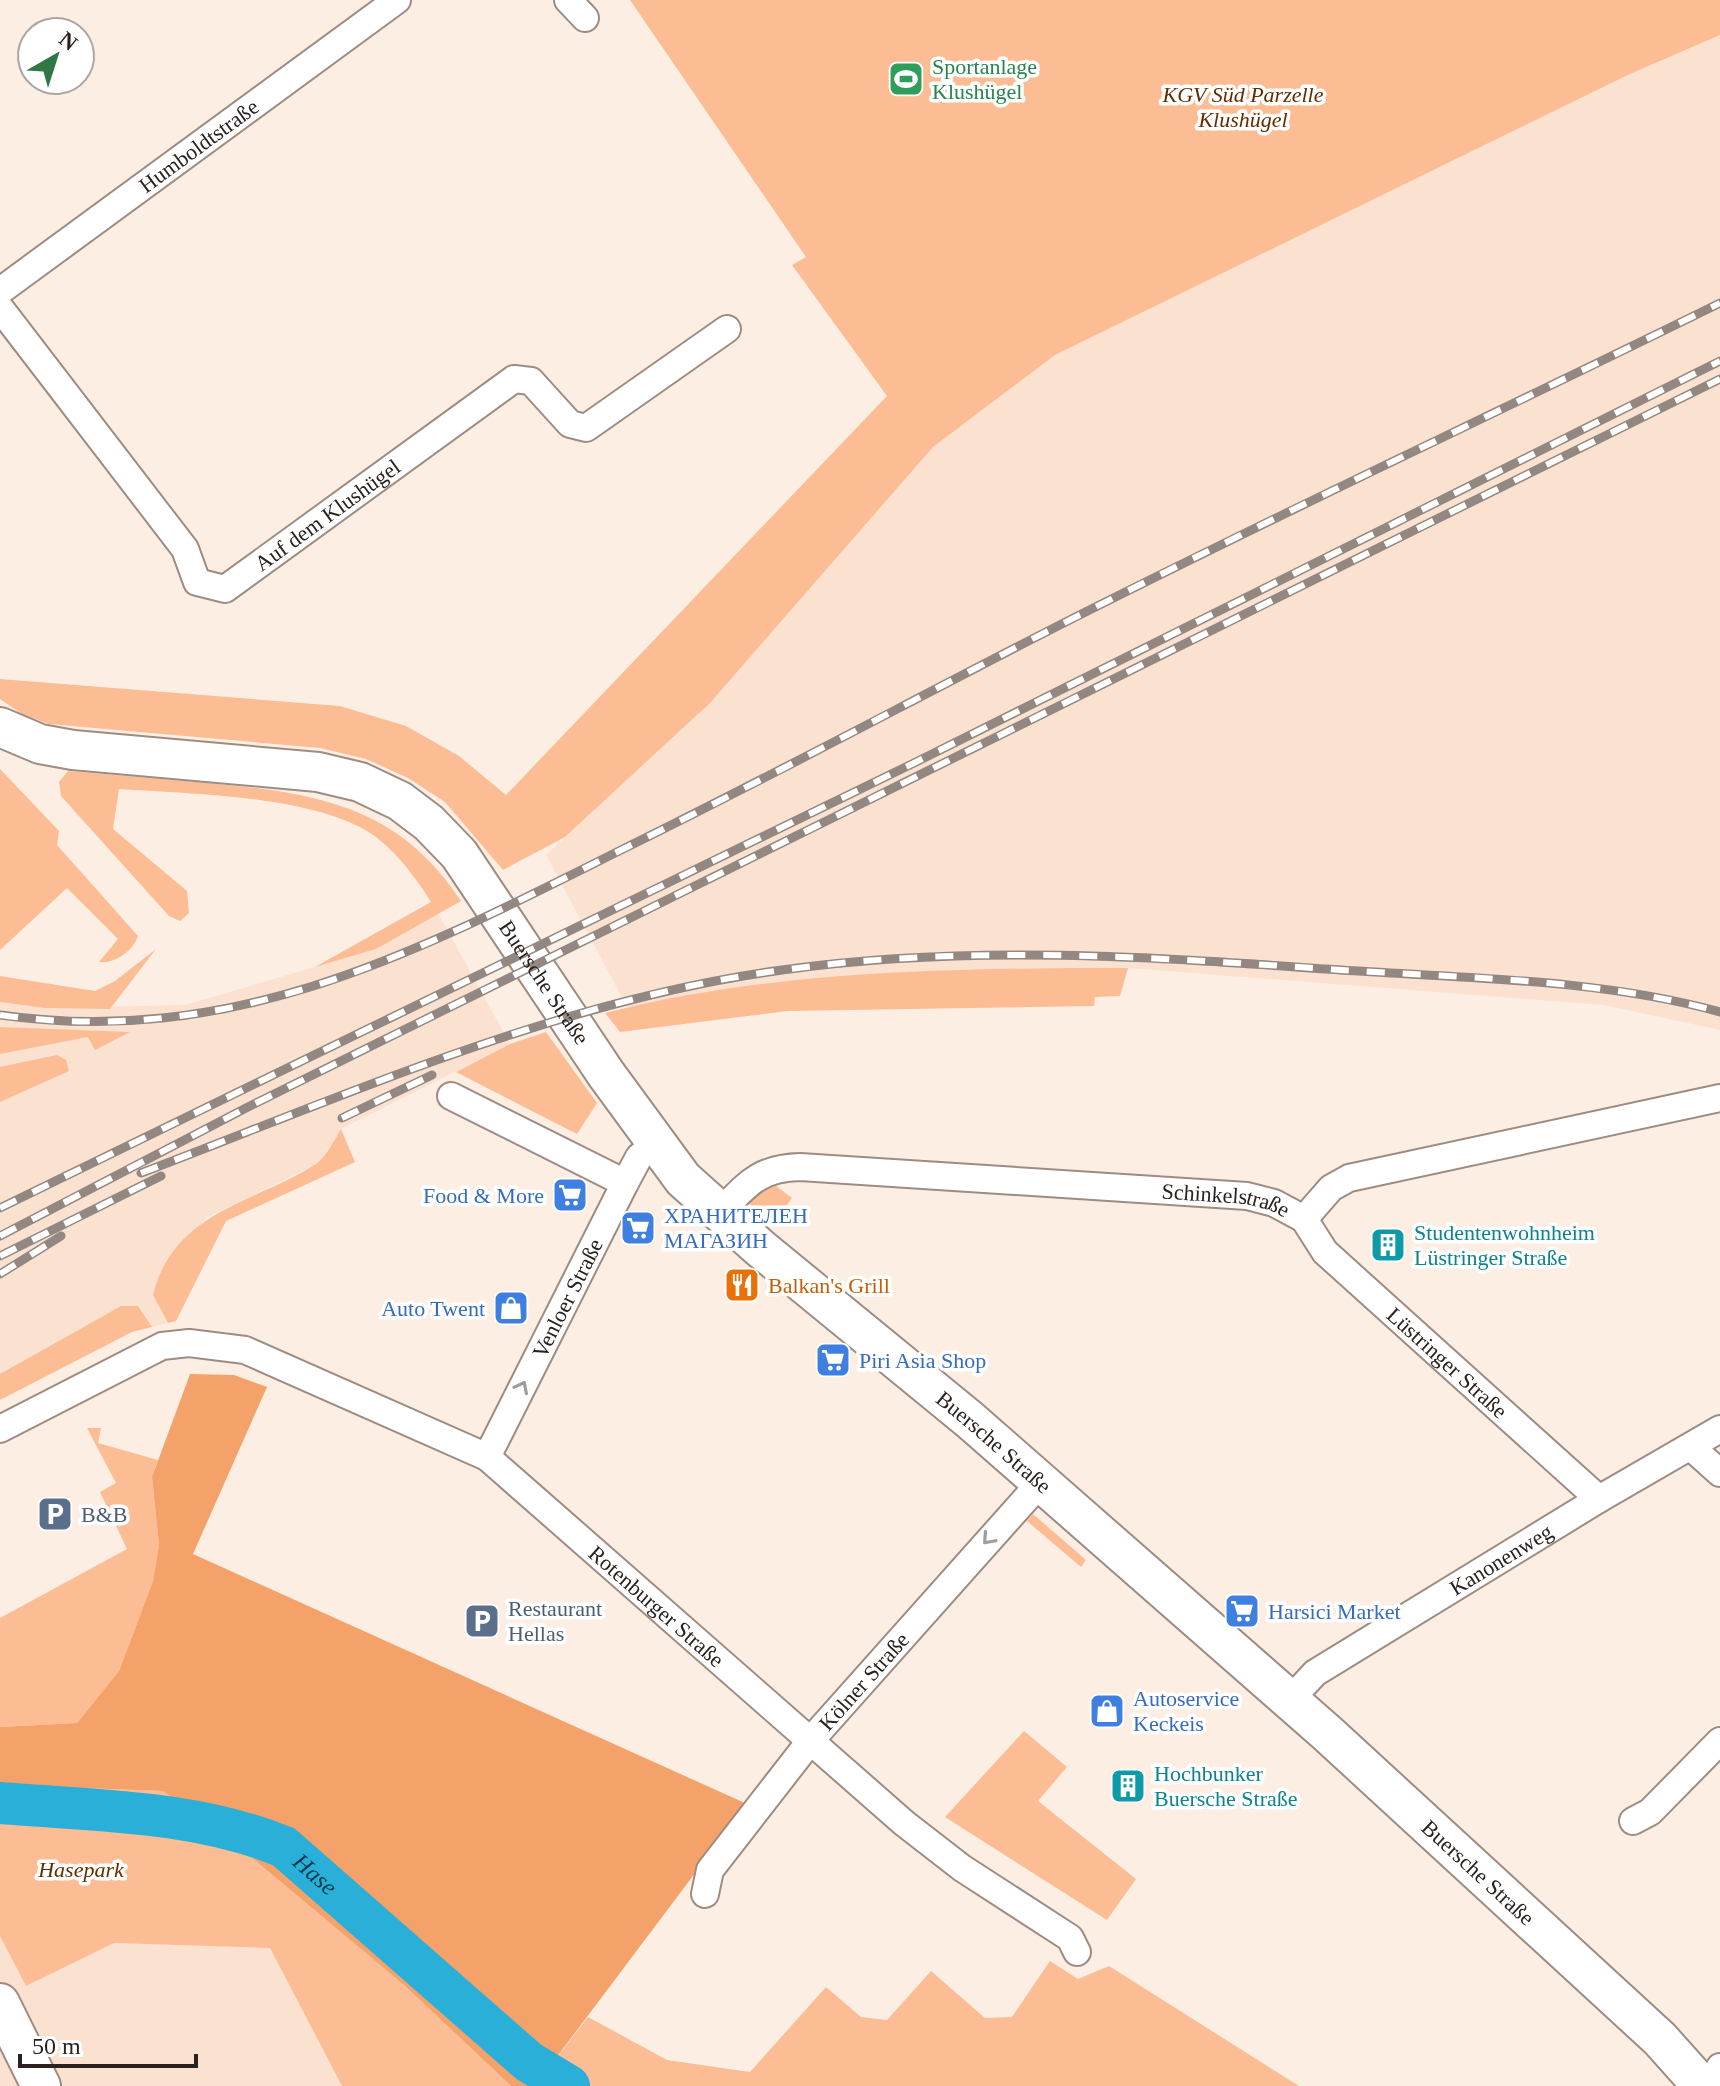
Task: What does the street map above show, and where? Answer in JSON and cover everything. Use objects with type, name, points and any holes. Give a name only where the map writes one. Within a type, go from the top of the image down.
[{"type":"main road","name":"Buersche Straße","points":[[0,727],[40,744],[73,750],[318,772],[360,782],[400,801],[429,823],[459,854],[655,1144],[683,1179],[719,1213],[1041,1482],[1289,1701],[1660,2039],[1705,2086]]},
{"type":"main road","points":[[0,2003],[41,2086]]},
{"type":"street","name":"Humboldtstraße","points":[[0,291],[397,0]]},
{"type":"street","name":"Auf dem Klushügel","points":[[0,308],[185,549],[197,582],[225,589],[514,379],[531,381],[570,424],[586,428],[727,329]]},
{"type":"street","points":[[451,1096],[625,1183]]},
{"type":"street","name":"Schinkelstraße","points":[[719,1213],[754,1177],[776,1167],[800,1167],[1247,1196],[1274,1203],[1304,1219],[1331,1188],[1349,1178],[1720,1098]]},
{"type":"street","name":"Venloer Straße","points":[[487,1457],[625,1183],[639,1157],[655,1144]]},
{"type":"street","name":"Lüstringer Straße","points":[[1304,1219],[1325,1252],[1599,1499]]},
{"type":"street","name":"Rotenburger Straße","points":[[0,1429],[126,1362],[162,1346],[189,1343],[245,1350],[487,1457],[904,1823],[962,1868],[1070,1938],[1077,1952]]},
{"type":"street","name":"Kanonenweg","points":[[1289,1701],[1315,1673],[1599,1499],[1720,1429]]},
{"type":"street","points":[[1691,1447],[1720,1473]]},
{"type":"street","name":"Kölner Straße","points":[[705,1894],[710,1870],[811,1740],[1041,1482]]},
{"type":"street","points":[[1633,1821],[1650,1812],[1720,1741]]},
{"type":"street","points":[[1705,2086],[1720,2067]]},
{"type":"shaded area","points":[[1720,35],[1720,1030],[1604,1005],[1128,968],[969,969],[777,982],[627,1007],[546,855],[710,703],[933,447],[1055,355],[1630,74]]},
{"type":"shaded area","points":[[438,913],[510,1044],[341,1129],[319,1163],[205,1218],[153,1295],[168,1323],[152,1327],[138,1306],[121,1306],[0,1374],[0,1002],[44,1008],[185,1005],[376,949]]},
{"type":"shaded area","points":[[190,1374],[234,1375],[267,1387],[193,1554],[747,1804],[535,2086],[511,2086],[405,1986],[251,1857],[163,1791],[0,1785],[0,1727],[77,1723],[119,1671],[153,1581],[159,1545],[152,1477]]},
{"type":"shaded area","points":[[0,1936],[26,1986],[114,1943],[270,1948],[342,2086],[0,2086]]},
{"type":"green space","name":"KGV Süd Parzelle Klushügel","points":[[630,0],[1720,0],[1720,35],[1630,74],[1055,355],[933,447],[710,703],[565,837],[503,870],[445,802],[408,778],[366,759],[320,748],[49,724],[22,714],[0,699],[0,679],[340,706],[406,726],[459,756],[506,795],[887,396],[792,265],[806,257]]},
{"type":"green space","points":[[0,769],[59,831],[57,845],[138,936],[123,955],[99,962],[118,939],[67,888],[0,950]]},
{"type":"green space","points":[[68,771],[247,787],[318,799],[381,824],[410,843],[461,901],[376,949],[315,967],[431,902],[406,867],[376,837],[352,823],[322,812],[288,805],[216,795],[119,789],[113,829],[187,891],[189,913],[180,921],[169,916],[61,796],[59,782]]},
{"type":"green space","points":[[156,949],[110,1009],[44,1008],[0,1002],[0,976],[95,991],[115,981]]},
{"type":"green space","points":[[1128,968],[1120,996],[1095,997],[1094,1006],[787,1011],[620,1032],[605,1013],[734,988],[865,974]]},
{"type":"green space","points":[[0,1027],[130,1032],[95,1050],[88,1037],[0,1054]]},
{"type":"green space","points":[[546,1032],[597,1103],[577,1134],[456,1072],[510,1044]]},
{"type":"green space","points":[[57,1055],[66,1060],[69,1071],[0,1102],[0,1067]]},
{"type":"green space","points":[[341,1129],[355,1162],[226,1221],[176,1321],[168,1323],[153,1295],[163,1267],[178,1245],[197,1227],[219,1213],[316,1164]]},
{"type":"green space","points":[[771,1182],[792,1198],[774,1223],[748,1203],[753,1194]]},
{"type":"green space","points":[[121,1306],[138,1306],[152,1327],[132,1332],[0,1400],[0,1374]]},
{"type":"green space","points":[[87,1428],[101,1428],[98,1443],[158,1460],[152,1477],[159,1545],[153,1581],[119,1671],[77,1723],[0,1727],[0,1618],[127,1549],[100,1492],[116,1483]]},
{"type":"green space","points":[[1033,1514],[1086,1560],[1081,1567],[1027,1521]]},
{"type":"green space","points":[[1024,1731],[1067,1767],[1038,1801],[1136,1879],[1107,1920],[945,1817]]},
{"type":"green space","name":"Hasepark","points":[[0,1785],[163,1791],[251,1857],[405,1986],[511,2086],[342,2086],[270,1948],[114,1943],[26,1986],[0,1936]]},
{"type":"green space","points":[[1050,1961],[1078,1979],[1109,1966],[1299,2086],[535,2086],[588,2017],[667,2060],[750,2072],[826,1987],[861,2017],[887,2020],[931,1971],[985,2018],[1012,2017]]},
{"type":"waterway","name":"Hase","points":[[0,1803],[180,1819],[250,1835],[284,1847],[529,2062],[569,2086]]},
{"type":"railway","points":[[0,1015],[86,1022],[167,1018],[246,1004],[322,983],[396,956],[544,888],[1131,589],[1720,303]]},
{"type":"railway","points":[[0,1208],[916,762],[1720,361]]},
{"type":"railway","points":[[0,1236],[246,1108],[1720,379]]},
{"type":"railway","points":[[141,1173],[377,1082],[536,1027],[617,1003],[699,984],[852,962],[992,955],[1201,961],[1581,986],[1675,1001],[1720,1012]]},
{"type":"railway","points":[[342,1118],[432,1075]]},
{"type":"railway","points":[[0,1256],[161,1176]]},
{"type":"railway","points":[[0,1274],[61,1236]]},
{"type":"place","name":"Sportanlage Klushügel","points":[[906,79]]},
{"type":"place","name":"Food & More","points":[[570,1195]]},
{"type":"place","name":"ХРАНИТЕЛЕН МАГАЗИН","points":[[638,1228]]},
{"type":"place","name":"Studentenwohnheim Lüstringer Straße","points":[[1388,1245]]},
{"type":"place","name":"Balkan's Grill","points":[[742,1285]]},
{"type":"place","name":"Auto Twent","points":[[511,1308]]},
{"type":"place","name":"Piri Asia Shop","points":[[833,1360]]},
{"type":"place","name":"B&B","points":[[55,1514]]},
{"type":"place","name":"Harsici Market","points":[[1242,1611]]},
{"type":"place","name":"Restaurant Hellas","points":[[482,1621]]},
{"type":"place","name":"Autoservice Keckeis","points":[[1107,1711]]},
{"type":"place","name":"Hochbunker Buersche Straße","points":[[1128,1786]]}]
